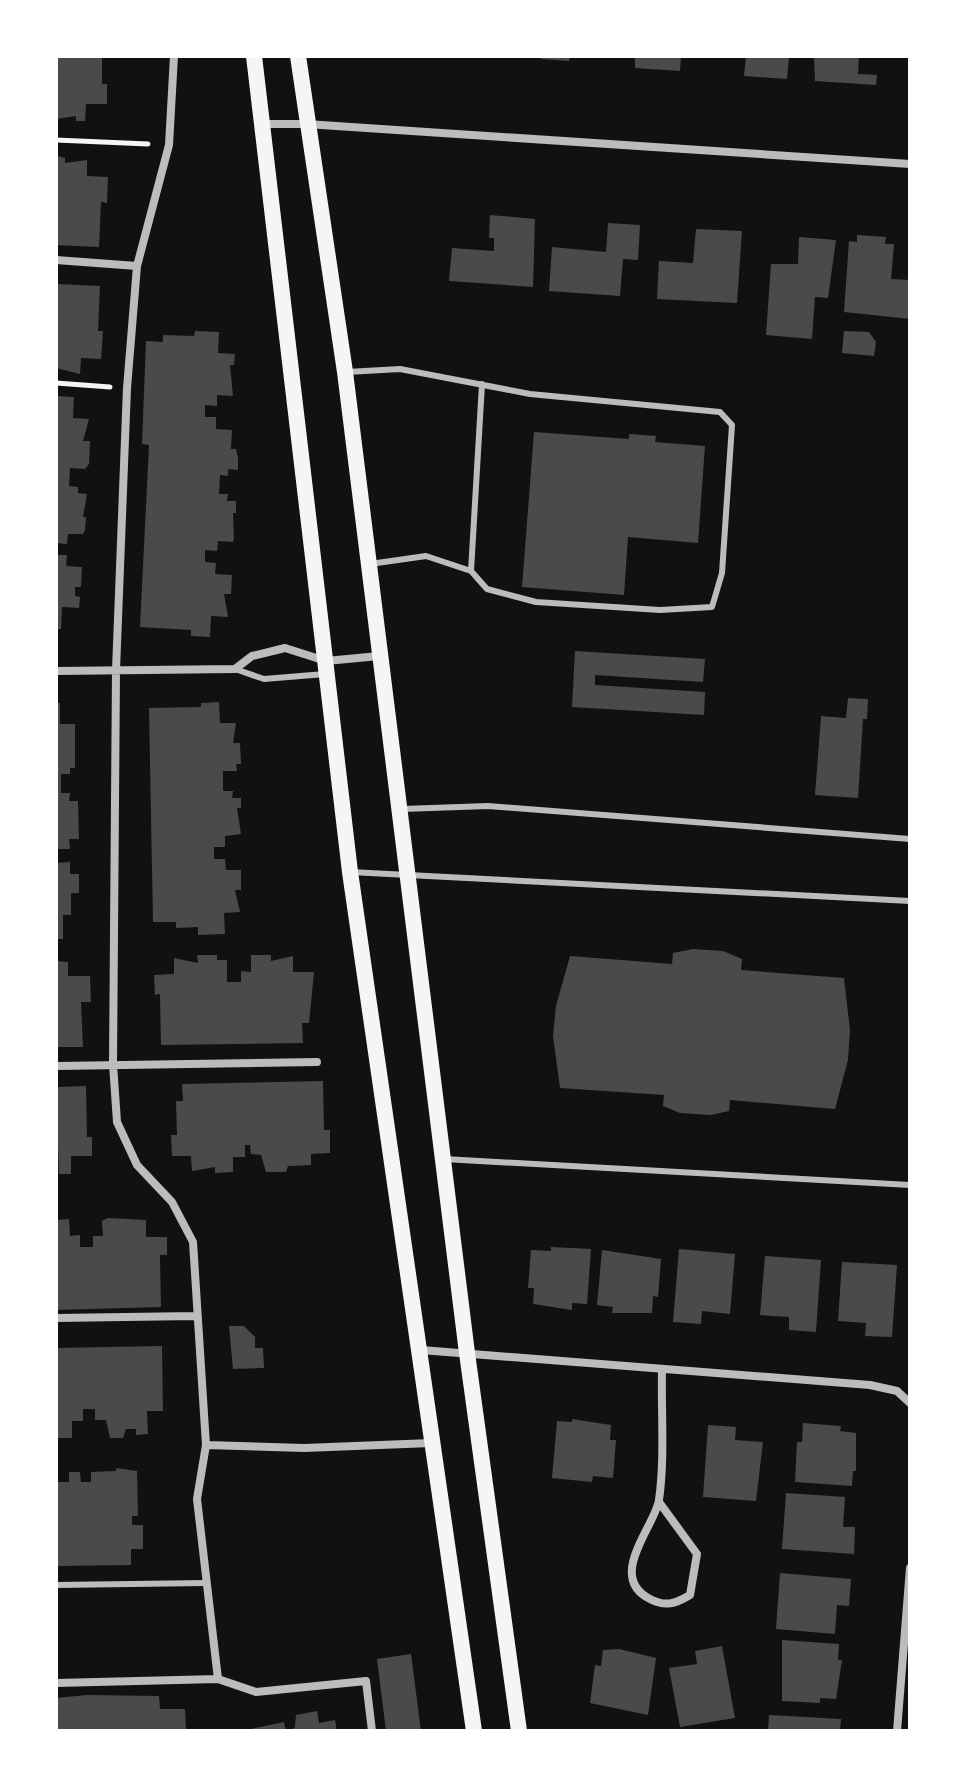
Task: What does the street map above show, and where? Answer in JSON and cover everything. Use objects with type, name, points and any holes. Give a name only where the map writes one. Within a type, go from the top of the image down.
[{"type":"main road","points":[[254,56],[350,872],[474,1731]]},
{"type":"main road","points":[[298,56],[345,372],[406,877],[519,1731]]},
{"type":"street","points":[[174,56],[169,145],[137,266],[127,388],[116,670],[113,1064],[117,1122],[137,1165],[172,1202],[193,1242],[195,1316],[206,1445],[197,1499],[218,1679]]},
{"type":"street","points":[[263,124],[306,124],[910,164]]},
{"type":"street","points":[[56,260],[137,266]]},
{"type":"street","points":[[56,671],[235,669],[252,656],[285,648],[326,668],[379,656]]},
{"type":"street","points":[[56,1066],[317,1062]]},
{"type":"street","points":[[56,1318],[195,1316]]},
{"type":"street","points":[[421,1350],[870,1385],[897,1391],[910,1403]]},
{"type":"street","points":[[659,1502],[697,1554],[690,1595],[678,1602],[662,1605],[643,1596],[633,1580],[636,1545],[659,1502],[662,1369]]},
{"type":"street","points":[[206,1445],[304,1448],[431,1443]]},
{"type":"street","points":[[897,1731],[910,1568]]},
{"type":"street","points":[[56,1683],[218,1679],[256,1692],[366,1681],[372,1731]]},
{"type":"lane","points":[[345,372],[400,369],[530,394],[720,412],[732,425],[722,573],[712,607],[660,610],[536,602],[487,589],[471,571],[426,556],[367,565]]},
{"type":"lane","points":[[471,571],[482,384]]},
{"type":"lane","points":[[235,669],[264,679],[326,668]]},
{"type":"lane","points":[[398,809],[488,806],[910,839]]},
{"type":"lane","points":[[350,872],[910,901]]},
{"type":"lane","points":[[444,1159],[910,1184]]},
{"type":"lane","points":[[56,1585],[206,1583]]},
{"type":"path","points":[[56,140],[169,145]]},
{"type":"path","points":[[56,383],[127,388]]},
{"type":"building","points":[[56,56],[102,56],[102,84],[107,84],[107,104],[86,104],[85,121],[76,121],[76,116],[56,119]]},
{"type":"building","points":[[541,56],[570,56],[569,61],[541,59]]},
{"type":"building","points":[[635,56],[681,56],[680,71],[635,68]]},
{"type":"building","points":[[746,56],[789,56],[787,79],[744,76]]},
{"type":"building","points":[[814,56],[859,56],[858,74],[877,75],[876,85],[815,81]]},
{"type":"building","points":[[56,156],[65,158],[65,163],[87,160],[87,176],[108,177],[107,203],[101,202],[99,247],[56,245]]},
{"type":"building","points":[[490,215],[535,219],[533,287],[449,281],[452,248],[494,251],[494,238],[489,238]]},
{"type":"building","points":[[608,223],[640,225],[638,260],[623,259],[620,296],[549,291],[552,247],[606,252]]},
{"type":"building","points":[[696,229],[742,231],[737,303],[657,299],[659,261],[693,263]]},
{"type":"building","points":[[857,235],[886,237],[885,244],[894,244],[891,279],[910,280],[910,319],[844,312],[849,241],[857,242]]},
{"type":"building","points":[[799,237],[836,240],[828,298],[815,297],[812,339],[766,335],[771,264],[798,264]]},
{"type":"building","points":[[56,284],[100,286],[98,331],[103,331],[101,359],[81,358],[80,374],[56,368]]},
{"type":"building","points":[[195,331],[219,332],[218,353],[235,354],[234,365],[230,365],[233,396],[217,395],[217,406],[205,405],[205,417],[216,417],[216,429],[232,430],[231,449],[236,449],[238,458],[238,470],[228,469],[228,476],[220,475],[219,494],[228,494],[227,501],[236,501],[233,542],[218,541],[217,551],[205,550],[205,562],[216,563],[215,574],[232,575],[231,594],[224,594],[228,617],[211,616],[210,637],[191,636],[191,630],[140,627],[149,445],[142,444],[146,341],[163,342],[163,335],[194,336]]},
{"type":"building","points":[[844,331],[869,332],[876,342],[874,356],[842,353]]},
{"type":"building","points":[[56,396],[74,397],[73,418],[89,419],[83,441],[90,441],[89,464],[85,469],[70,468],[69,486],[78,487],[78,493],[87,494],[83,517],[86,517],[85,530],[83,534],[68,534],[67,544],[56,543]]},
{"type":"building","points":[[534,432],[629,439],[629,434],[656,436],[655,442],[705,446],[698,543],[628,537],[624,595],[522,587]]},
{"type":"building","points":[[56,555],[67,555],[66,566],[82,567],[81,587],[75,587],[75,596],[80,597],[79,608],[62,607],[61,629],[56,629]]},
{"type":"building","points":[[575,651],[705,659],[703,682],[595,675],[595,685],[705,692],[704,715],[572,707]]},
{"type":"building","points":[[848,698],[868,699],[867,719],[863,719],[858,798],[815,795],[821,716],[846,718]]},
{"type":"building","points":[[219,702],[220,723],[236,723],[233,743],[240,743],[241,764],[236,764],[237,771],[223,771],[223,791],[233,791],[232,798],[241,798],[241,808],[237,808],[241,834],[225,836],[225,847],[214,847],[214,859],[225,859],[226,870],[241,870],[241,890],[235,890],[240,912],[224,913],[225,934],[198,935],[198,927],[176,928],[176,922],[153,922],[149,708],[201,707],[201,703]]},
{"type":"building","points":[[56,703],[60,703],[60,724],[75,724],[75,768],[70,768],[70,774],[61,774],[61,793],[70,793],[69,801],[78,801],[79,839],[69,839],[70,849],[56,849]]},
{"type":"building","points":[[70,862],[70,874],[79,874],[79,893],[71,893],[71,915],[63,915],[63,939],[56,939],[56,863]]},
{"type":"building","points":[[693,949],[723,951],[742,959],[741,970],[844,978],[850,1030],[848,1060],[835,1109],[730,1100],[729,1111],[711,1115],[680,1113],[663,1106],[664,1095],[560,1088],[553,1036],[556,1006],[570,956],[672,964],[673,953]]},
{"type":"building","points":[[197,955],[217,955],[217,960],[227,960],[227,982],[241,982],[241,971],[251,972],[251,955],[271,955],[271,961],[293,956],[293,972],[314,972],[309,1023],[302,1023],[303,1043],[161,1045],[160,994],[155,995],[154,975],[174,974],[174,958],[198,963]]},
{"type":"building","points":[[57,961],[68,962],[68,976],[90,976],[91,1002],[81,1002],[83,1047],[56,1047]]},
{"type":"building","points":[[323,1081],[324,1130],[330,1130],[330,1153],[311,1154],[311,1165],[288,1166],[286,1172],[266,1172],[261,1155],[251,1154],[250,1145],[245,1145],[245,1157],[233,1157],[233,1172],[215,1173],[215,1167],[192,1171],[191,1156],[172,1156],[171,1135],[177,1135],[176,1101],[183,1101],[182,1084]]},
{"type":"building","points":[[86,1086],[87,1137],[92,1137],[92,1156],[71,1156],[71,1174],[59,1174],[56,1087]]},
{"type":"building","points":[[108,1218],[146,1220],[146,1237],[167,1237],[167,1255],[160,1255],[161,1307],[56,1310],[56,1220],[69,1219],[70,1236],[80,1235],[80,1247],[93,1247],[93,1236],[103,1236],[102,1221]]},
{"type":"building","points":[[551,1247],[591,1249],[587,1304],[572,1303],[572,1310],[533,1304],[534,1288],[528,1288],[531,1250],[551,1251]]},
{"type":"building","points":[[679,1249],[735,1254],[730,1314],[702,1311],[701,1324],[673,1322]]},
{"type":"building","points":[[602,1250],[661,1259],[658,1297],[653,1296],[652,1313],[612,1313],[613,1307],[597,1305]]},
{"type":"building","points":[[765,1256],[821,1260],[816,1332],[789,1330],[789,1317],[760,1315]]},
{"type":"building","points":[[842,1262],[897,1265],[892,1337],[865,1336],[866,1323],[838,1321]]},
{"type":"building","points":[[229,1326],[244,1326],[255,1337],[255,1348],[263,1348],[264,1368],[233,1369]]},
{"type":"building","points":[[162,1346],[163,1411],[147,1411],[148,1434],[136,1435],[136,1429],[126,1429],[123,1438],[110,1438],[106,1420],[95,1420],[95,1409],[83,1409],[83,1421],[72,1421],[72,1438],[57,1438],[56,1348]]},
{"type":"building","points":[[572,1419],[611,1425],[610,1440],[616,1440],[613,1478],[593,1476],[592,1482],[552,1478],[557,1421],[572,1422]]},
{"type":"building","points":[[803,1423],[841,1426],[840,1431],[856,1433],[856,1471],[853,1471],[852,1486],[795,1482],[797,1442],[802,1442]]},
{"type":"building","points":[[708,1425],[736,1427],[735,1440],[763,1442],[756,1501],[703,1497]]},
{"type":"building","points":[[116,1468],[137,1471],[138,1516],[132,1516],[132,1525],[143,1525],[143,1549],[131,1549],[131,1565],[56,1566],[56,1482],[69,1482],[69,1472],[80,1472],[81,1482],[91,1482],[91,1472],[116,1471]]},
{"type":"building","points":[[786,1493],[845,1497],[843,1527],[855,1527],[854,1554],[782,1549]]},
{"type":"building","points":[[780,1573],[851,1579],[849,1606],[837,1605],[835,1634],[776,1629]]},
{"type":"building","points":[[782,1640],[839,1644],[838,1660],[842,1660],[836,1699],[820,1698],[820,1703],[782,1701]]},
{"type":"building","points":[[722,1646],[735,1718],[680,1727],[669,1668],[697,1664],[695,1651]]},
{"type":"building","points":[[619,1649],[656,1658],[648,1715],[590,1703],[595,1665],[601,1666],[603,1650]]},
{"type":"building","points":[[411,1654],[421,1731],[386,1731],[377,1659]]},
{"type":"building","points":[[159,1696],[160,1709],[185,1709],[186,1729],[56,1731],[56,1698]]},
{"type":"building","points":[[317,1711],[319,1723],[335,1720],[337,1731],[290,1731],[295,1727],[296,1715]]},
{"type":"building","points":[[769,1715],[841,1719],[840,1731],[768,1731]]},
{"type":"building","points":[[284,1722],[286,1731],[246,1731],[246,1730]]}]
